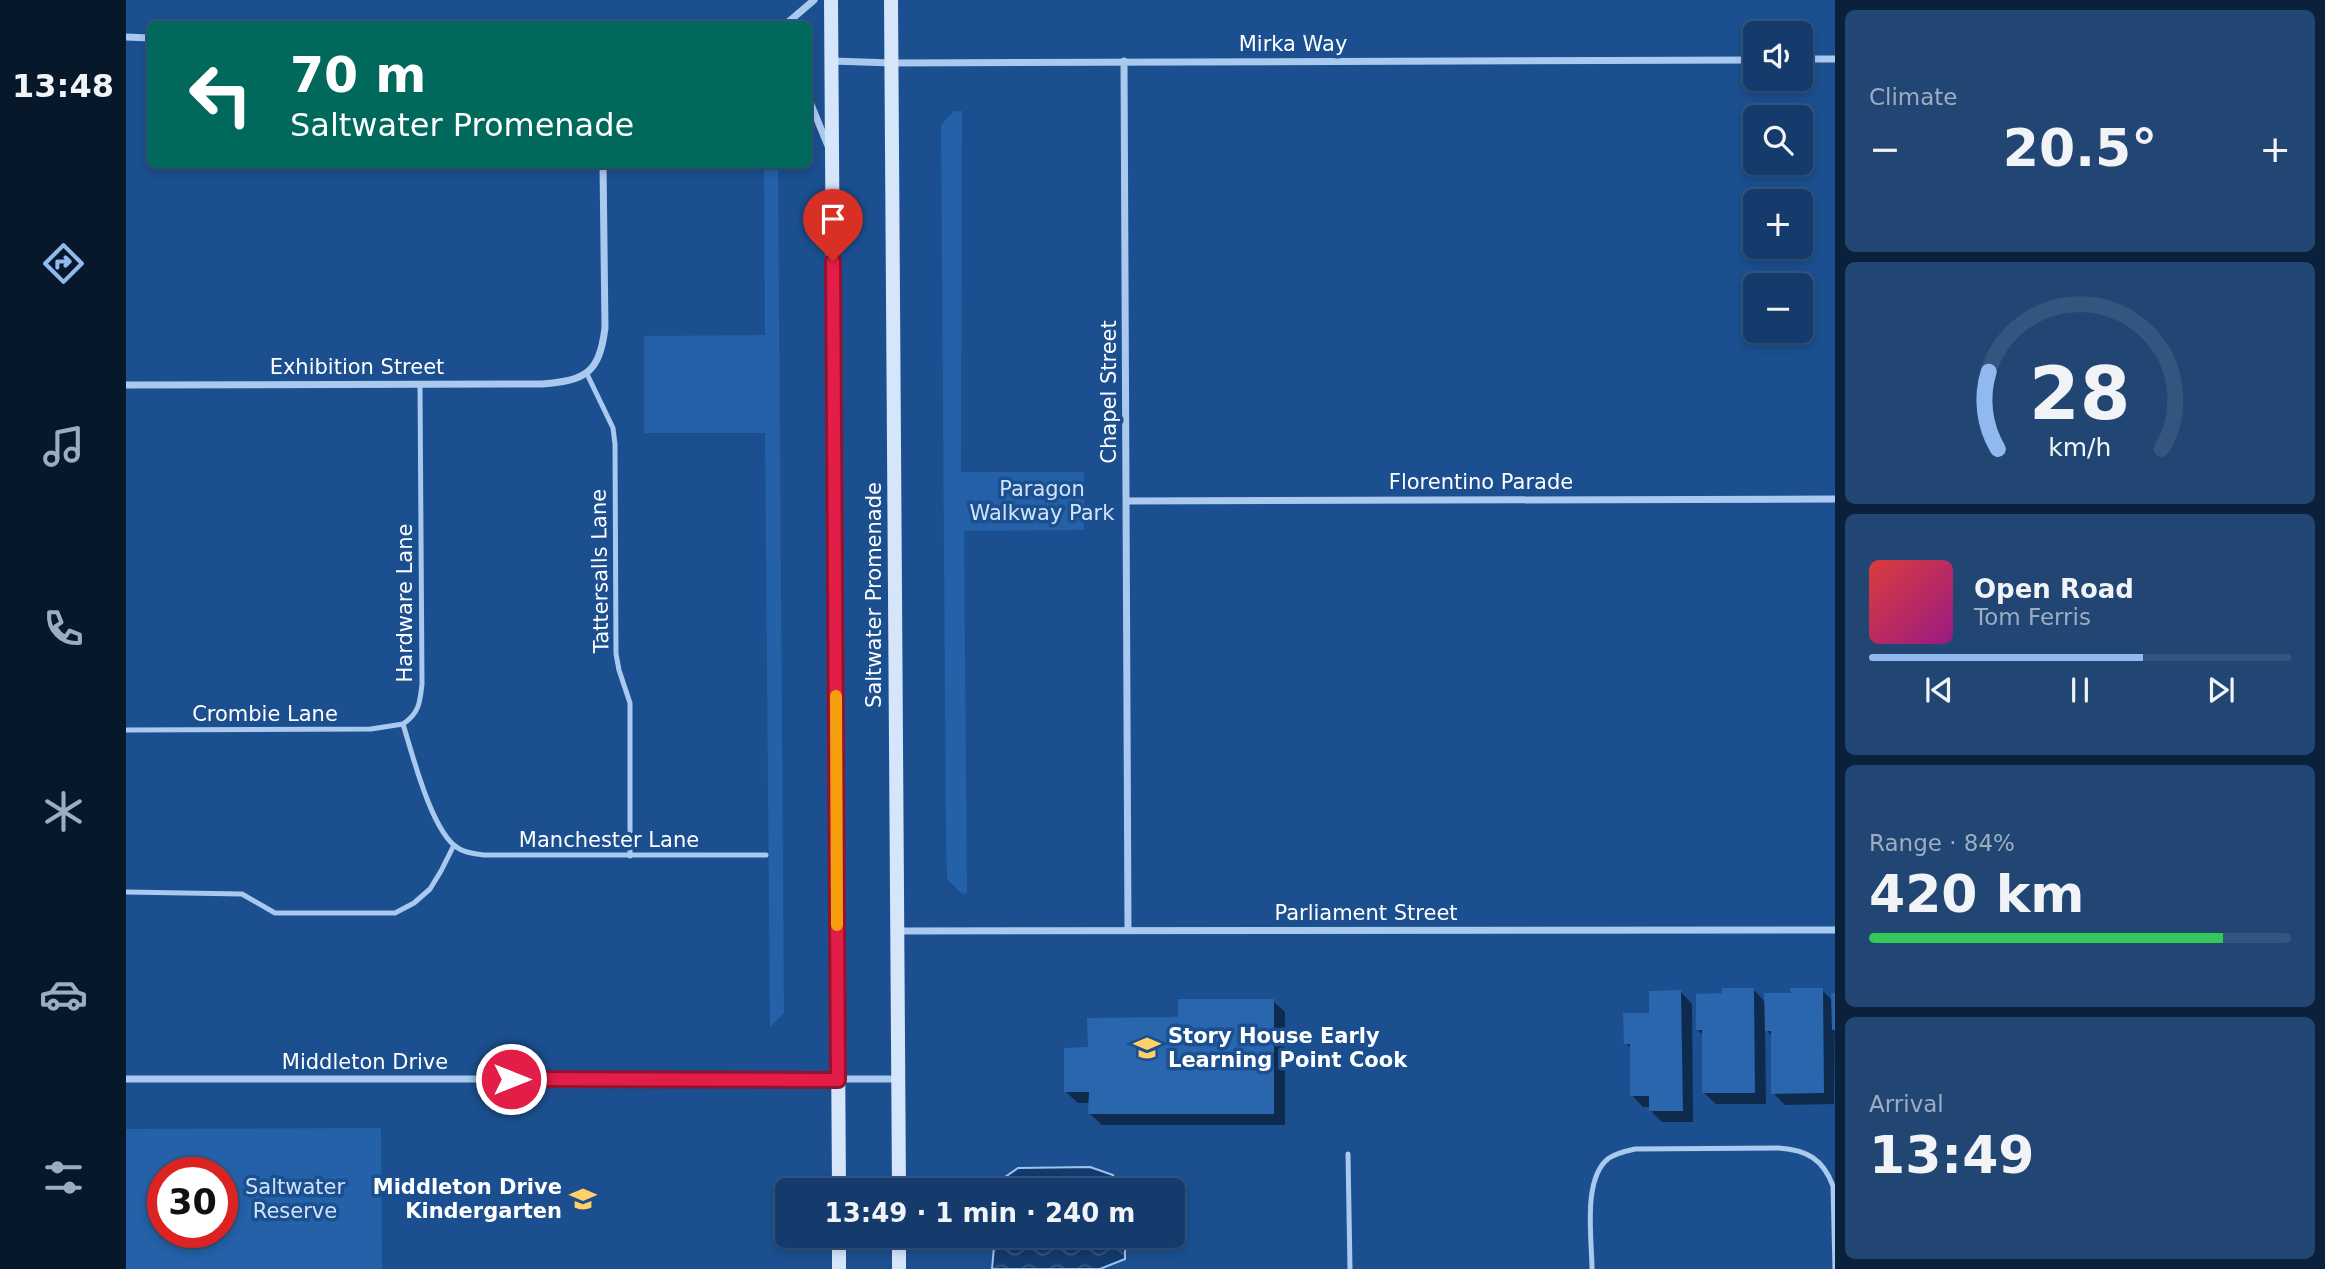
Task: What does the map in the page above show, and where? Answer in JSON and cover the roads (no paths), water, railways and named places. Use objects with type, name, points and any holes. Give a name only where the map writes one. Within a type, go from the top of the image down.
[{"type":"street","points":[[790,21],[814,0]]},
{"type":"street","name":"Saltwater Promenade","points":[[831,0],[839,1178]]},
{"type":"street","name":"Saltwater Promenade","points":[[891,0],[899,1178]]},
{"type":"street","points":[[126,37],[147,38]]},
{"type":"street","points":[[1813,59],[1835,59]]},
{"type":"street","name":"Mirka Way","points":[[832,61],[1743,60]]},
{"type":"street","name":"Chapel Street","points":[[1124,61],[1128,932]]},
{"type":"street","points":[[812,107],[832,156]]},
{"type":"street","points":[[587,374],[603,349],[606,328],[603,168]]},
{"type":"street","name":"Exhibition Street","points":[[126,385],[542,384],[569,382],[587,374]]},
{"type":"street","name":"Florentino Parade","points":[[1127,501],[1835,499]]},
{"type":"street","name":"Parliament Street","points":[[898,931],[1835,929]]},
{"type":"street","name":"Middleton Drive","points":[[126,1079],[898,1079]]},
{"type":"street","points":[[839,1248],[839,1269]]},
{"type":"street","points":[[899,1248],[899,1269]]},
{"type":"lane","name":"Tattersalls Lane","points":[[587,374],[613,428],[615,444],[616,654],[618,670],[630,703],[630,856]]},
{"type":"lane","name":"Hardware Lane","points":[[403,724],[415,716],[420,705],[422,684],[420,385]]},
{"type":"lane","name":"Crombie Lane","points":[[126,730],[371,729],[403,724]]},
{"type":"lane","points":[[126,892],[242,894],[275,913],[395,912],[414,903],[430,889],[454,845],[443,834],[437,822],[403,724]]},
{"type":"lane","name":"Manchester Lane","points":[[454,845],[470,853],[484,855],[766,855]]},
{"type":"lane","points":[[1592,1269],[1592,1187],[1600,1167],[1608,1159],[1635,1149],[1779,1147],[1809,1153],[1828,1173],[1833,1186],[1835,1269]]},
{"type":"lane","points":[[1349,1154],[1350,1269]]},
{"type":"water","points":[[1090,1167],[1113,1175],[1114,1178],[1004,1178],[1018,1168]]},
{"type":"water","points":[[994,1248],[1125,1248],[1125,1259],[1100,1269],[992,1269]]},
{"type":"place","name":"Story House Early Learning Point Cook","points":[[1147,1048]]},
{"type":"place","name":"Middleton Drive Kindergarten","points":[[583,1199]]},
{"type":"park label","name":"Paragon Walkway Park","points":[[1042,501]]},
{"type":"park label","name":"Saltwater Reserve","points":[[295,1199]]}]
